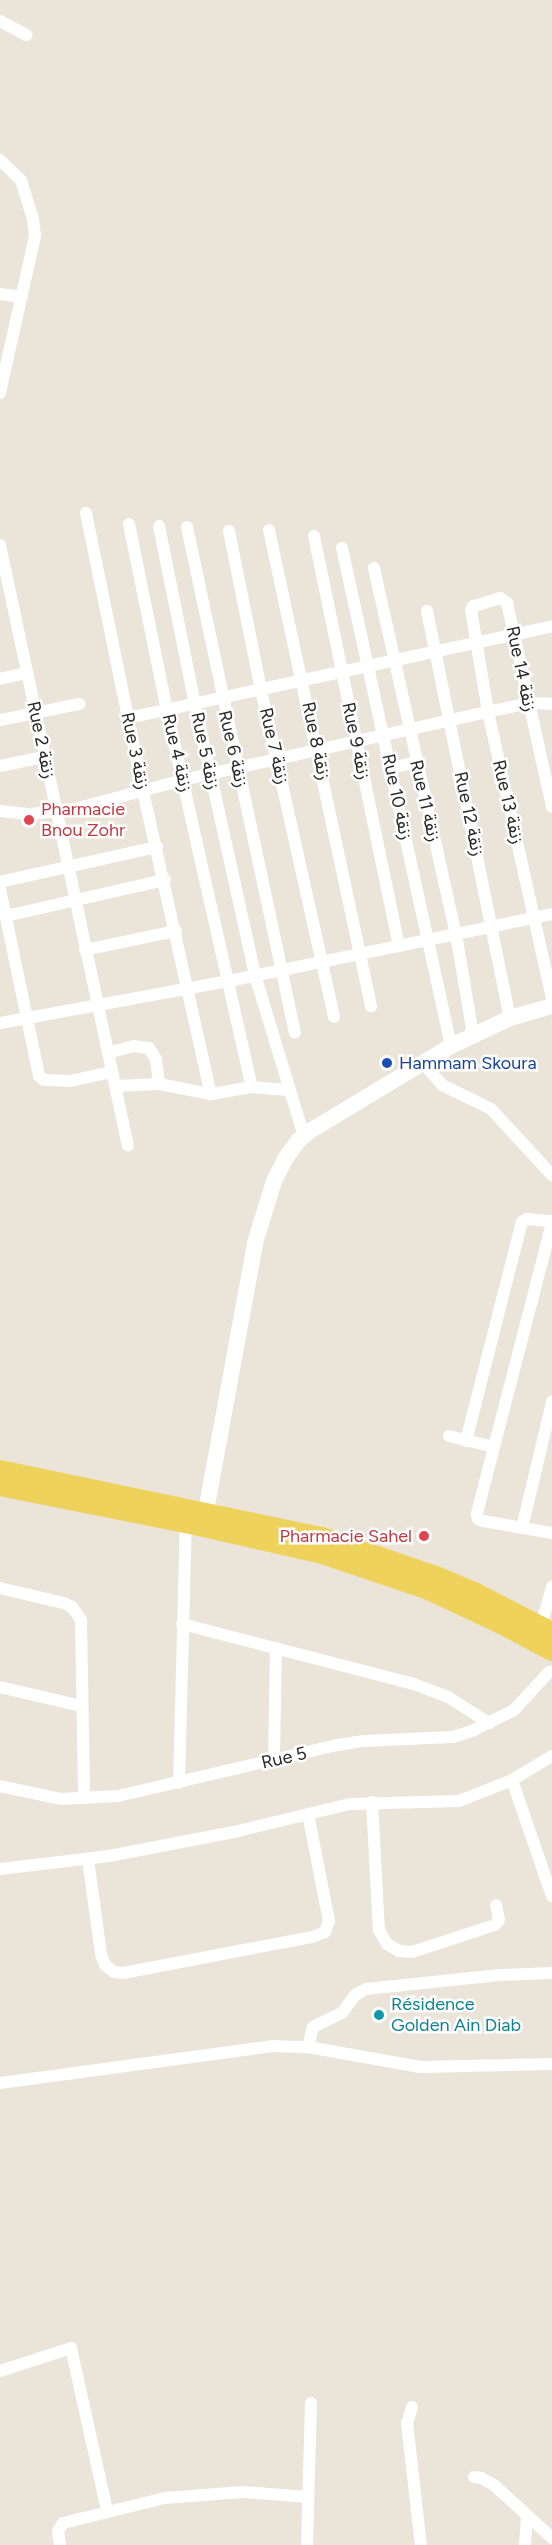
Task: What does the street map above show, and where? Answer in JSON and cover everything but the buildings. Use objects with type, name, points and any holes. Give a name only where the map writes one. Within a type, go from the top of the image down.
[{"type":"main road","points":[[0,1470],[206,1511],[322,1537],[379,1554],[474,1592],[546,1629]]},
{"type":"main road","points":[[0,1486],[295,1547],[388,1575],[473,1610],[552,1651]]},
{"type":"street","points":[[0,21],[26,35]]},
{"type":"street","points":[[0,160],[21,180],[33,219],[33,246],[0,393]]},
{"type":"street","points":[[0,294],[22,297]]},
{"type":"street","name":"Rue 3 زنقة","points":[[86,513],[143,790],[165,880],[211,1094]]},
{"type":"street","name":"Rue 4 زنقة","points":[[129,524],[167,711],[252,1087]]},
{"type":"street","name":"Rue 5 زنقة","points":[[159,526],[195,705],[255,975],[303,1136]]},
{"type":"street","name":"Rue 6 زنقة","points":[[187,527],[295,1033]]},
{"type":"street","name":"Rue 8 زنقة","points":[[269,530],[372,1006]]},
{"type":"street","name":"Rue 7 زنقة","points":[[229,531],[261,690],[334,1017]]},
{"type":"street","name":"Rue 9 زنقة","points":[[314,536],[399,946]]},
{"type":"street","name":"Rue 2 زنقة","points":[[0,545],[5,594],[26,673],[57,812],[128,1146]]},
{"type":"street","name":"Rue 10 زنقة","points":[[342,548],[451,1046]]},
{"type":"street","name":"Rue 11 زنقة","points":[[374,568],[456,934],[473,1034]]},
{"type":"street","name":"Rue 14 زنقة","points":[[473,606],[500,598],[504,600],[514,635],[552,807]]},
{"type":"street","name":"Rue 13 زنقة","points":[[473,606],[471,610],[488,712],[552,998]]},
{"type":"street","name":"Rue 12 زنقة","points":[[427,611],[510,1018]]},
{"type":"street","points":[[128,718],[303,682],[552,626]]},
{"type":"street","points":[[0,679],[26,673]]},
{"type":"street","points":[[0,811],[31,814],[90,806],[183,780],[488,712],[529,703],[552,704]]},
{"type":"street","points":[[0,720],[79,704]]},
{"type":"street","points":[[0,766],[44,757]]},
{"type":"street","points":[[391,768],[416,762]]},
{"type":"street","points":[[0,882],[157,847]]},
{"type":"street","points":[[3,911],[75,901],[165,880]]},
{"type":"street","points":[[0,889],[39,1076],[44,1080],[81,1080],[112,1072]]},
{"type":"street","points":[[0,1023],[229,981],[552,914]]},
{"type":"street","points":[[85,950],[176,931]]},
{"type":"street","points":[[206,1511],[255,1243],[274,1181],[285,1159],[303,1136],[451,1046],[510,1018],[552,1006]]},
{"type":"street","points":[[108,1053],[134,1046],[149,1048],[156,1059],[159,1084]]},
{"type":"street","points":[[423,1063],[442,1085],[491,1109],[552,1175]]},
{"type":"street","points":[[115,1086],[159,1084],[211,1094],[252,1087],[290,1090]]},
{"type":"street","points":[[466,1441],[522,1222],[527,1219],[552,1222],[546,1268],[477,1514],[478,1519],[552,1533]]},
{"type":"street","points":[[522,1528],[552,1402]]},
{"type":"street","points":[[449,1436],[494,1448]]},
{"type":"street","points":[[179,1783],[186,1523]]},
{"type":"street","points":[[546,1629],[552,1587]]},
{"type":"street","points":[[0,1588],[64,1603],[78,1613],[82,1632],[81,1706],[84,1798]]},
{"type":"street","points":[[182,1623],[414,1683],[448,1697],[489,1723]]},
{"type":"street","points":[[274,1760],[276,1648]]},
{"type":"street","name":"Rue 5","points":[[0,1786],[53,1798],[118,1796],[364,1742],[453,1737],[489,1723],[524,1702],[549,1672]]},
{"type":"street","points":[[0,1687],[81,1706]]},
{"type":"street","points":[[0,1869],[88,1859],[234,1832],[350,1804],[459,1801],[512,1780],[552,1756]]},
{"type":"street","points":[[512,1780],[552,1896]]},
{"type":"street","points":[[372,1802],[379,1930],[387,1944],[403,1952],[412,1952],[495,1925],[499,1920],[496,1905]]},
{"type":"street","points":[[88,1859],[101,1954],[105,1965],[114,1972],[123,1973],[312,1937],[324,1932],[328,1921],[308,1814]]},
{"type":"street","points":[[308,2047],[313,2027],[342,2013],[355,1995],[366,1989],[477,1977],[552,1973]]},
{"type":"street","points":[[0,2083],[255,2048],[308,2047],[420,2067],[552,2064]]},
{"type":"street","points":[[5,2369],[71,2348],[107,2511]]},
{"type":"street","points":[[307,2545],[311,2403]]},
{"type":"street","points":[[412,2407],[407,2423],[421,2545]]},
{"type":"street","points":[[474,2477],[488,2480],[552,2538]]},
{"type":"street","points":[[60,2545],[58,2531],[60,2525],[107,2511],[165,2498],[204,2493],[243,2492],[308,2497]]},
{"type":"street","points":[[525,2545],[527,2516]]},
{"type":"place","name":"Pharmacie Bnou Zohr","points":[[29,820]]},
{"type":"place","name":"Hammam Skoura","points":[[387,1063]]},
{"type":"place","name":"Pharmacie Sahel","points":[[424,1536]]},
{"type":"place","name":"Résidence Golden Ain Diab","points":[[379,2015]]}]
